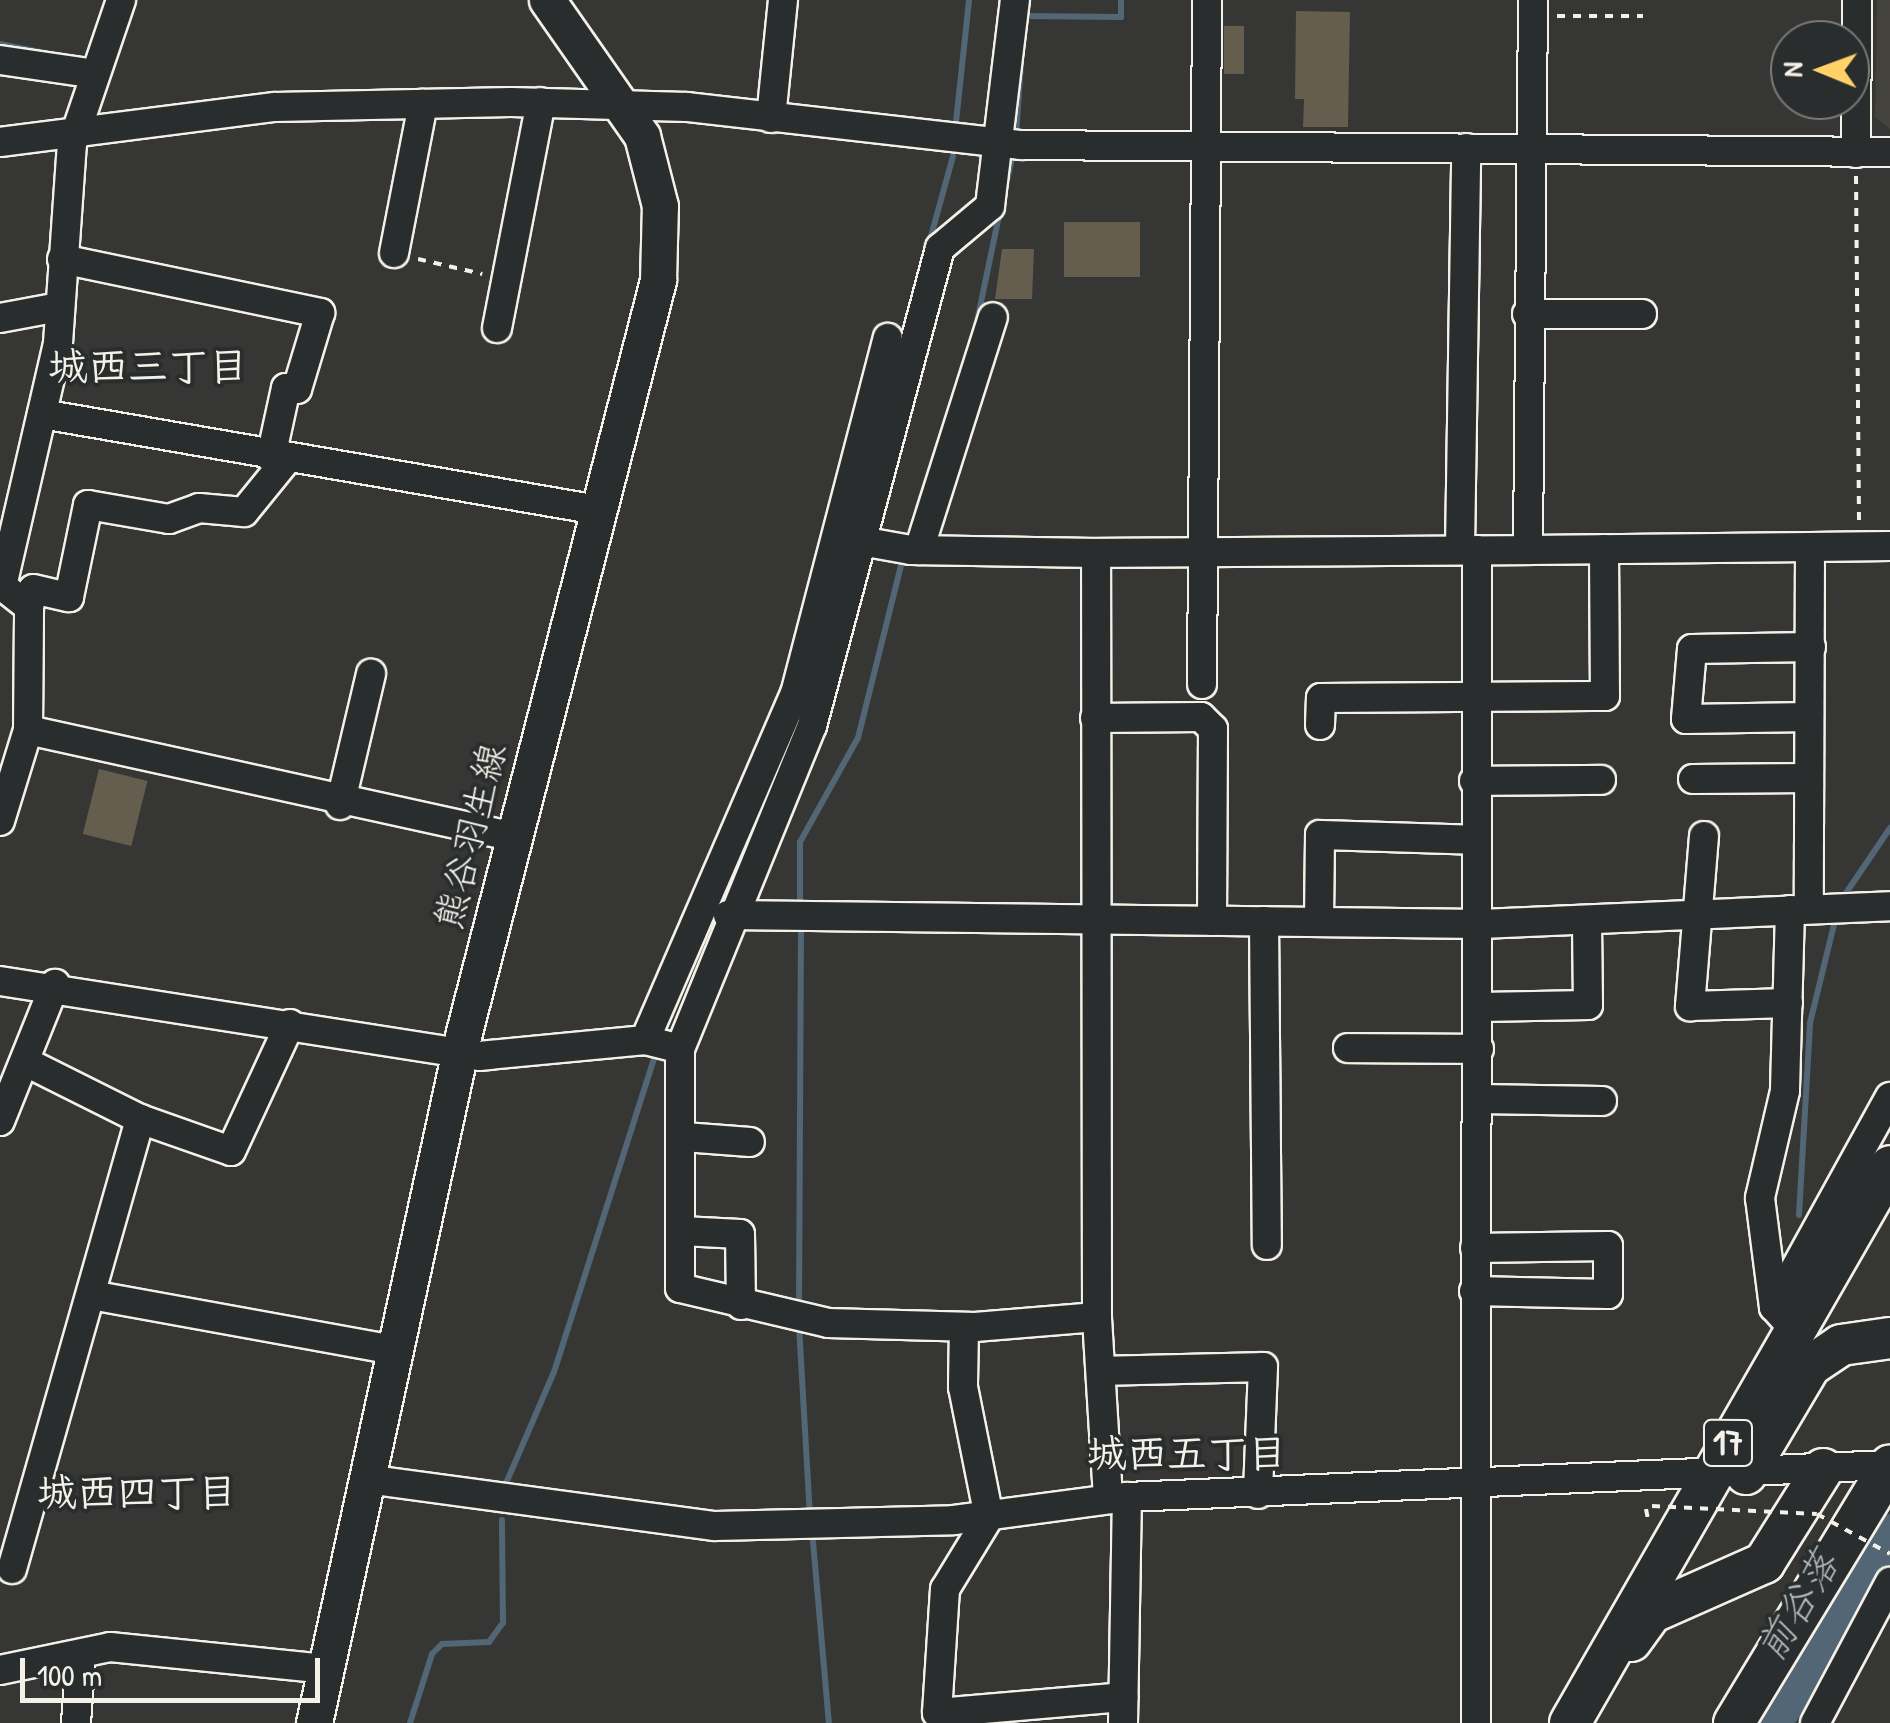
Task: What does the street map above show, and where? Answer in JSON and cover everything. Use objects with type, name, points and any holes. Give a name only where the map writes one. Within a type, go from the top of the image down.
[{"type":"highway","name":"17","points":[[1727,1476],[1784,1318],[1890,1166]]},
{"type":"highway","name":"17","points":[[1570,1723],[1606,1655],[1727,1476],[1810,1366],[1841,1344],[1890,1338]]},
{"type":"highway","points":[[1734,1723],[1890,1465]]},
{"type":"highway","name":"17","points":[[1606,1655],[1626,1647],[1652,1613],[1764,1563],[1823,1469]]},
{"type":"main road","name":"熊谷羽生線","points":[[314,1723],[460,1052],[662,244],[652,168],[622,103],[547,0]]},
{"type":"street","points":[[29,607],[2,586],[50,416],[76,130],[89,73],[110,46],[120,0]]},
{"type":"street","points":[[771,118],[783,0]]},
{"type":"street","points":[[1015,0],[1010,144],[990,206],[940,248],[849,539],[795,694],[661,1044],[684,1137],[680,1288],[799,1317],[964,1327],[1097,1317]]},
{"type":"street","points":[[1202,684],[1207,0]]},
{"type":"street","points":[[1856,152],[1857,0]]},
{"type":"street","points":[[1528,550],[1533,8]]},
{"type":"street","points":[[0,60],[89,73]]},
{"type":"street","points":[[496,328],[541,102]]},
{"type":"street","points":[[0,142],[275,107],[541,102],[622,103],[1010,144],[1890,152]]},
{"type":"street","points":[[394,253],[423,104]]},
{"type":"street","points":[[1466,148],[1469,549],[1476,698],[1475,840],[1481,924],[1470,1488],[1476,1723]]},
{"type":"street","points":[[1,814],[28,730],[29,607],[33,589],[69,597],[88,505],[168,519],[199,508],[244,512],[279,458],[286,388],[297,389],[320,314],[62,259]]},
{"type":"street","points":[[0,318],[59,307]]},
{"type":"street","points":[[1528,314],[1642,314]]},
{"type":"street","points":[[910,550],[993,316]]},
{"type":"street","points":[[661,1044],[728,915],[812,726],[888,338]]},
{"type":"street","points":[[50,416],[598,510]]},
{"type":"street","points":[[849,539],[910,550],[1096,553],[1890,546]]},
{"type":"street","points":[[1784,1318],[1760,1198],[1785,1091],[1788,1003],[1799,909],[1808,778],[1810,547]]},
{"type":"street","points":[[1320,725],[1321,698],[1605,696],[1604,549]]},
{"type":"street","points":[[964,1327],[963,1388],[989,1517],[945,1589],[937,1713],[1123,1710],[1117,1498],[1097,1317],[1093,922],[1096,553]]},
{"type":"street","points":[[1809,717],[1686,718],[1692,649],[1811,647]]},
{"type":"street","points":[[340,805],[371,674]]},
{"type":"street","points":[[1094,718],[1202,716],[1212,729],[1212,922]]},
{"type":"street","points":[[28,730],[340,805],[513,837]]},
{"type":"street","points":[[1693,779],[1808,778]]},
{"type":"street","points":[[1474,782],[1601,780]]},
{"type":"street","points":[[1319,920],[1320,835],[1475,840]]},
{"type":"street","points":[[1704,836],[1694,916],[1690,1006],[1788,1003]]},
{"type":"street","points":[[728,915],[802,920],[1319,920],[1481,924],[1890,906]]},
{"type":"street","points":[[1264,921],[1267,1245]]},
{"type":"street","points":[[1480,1006],[1588,1005],[1586,922]]},
{"type":"street","points":[[0,980],[55,984],[500,1057],[661,1044]]},
{"type":"street","points":[[0,1120],[30,1064],[55,984]]},
{"type":"street","points":[[30,1064],[140,1120],[230,1151],[290,1024]]},
{"type":"street","points":[[1348,1048],[1479,1049]]},
{"type":"street","points":[[1784,1318],[1890,1096]]},
{"type":"street","points":[[1478,1099],[1602,1101]]},
{"type":"street","points":[[12,1569],[140,1120]]},
{"type":"street","points":[[684,1137],[750,1142]]},
{"type":"street","points":[[682,1232],[740,1234],[741,1305]]},
{"type":"street","points":[[1474,1290],[1608,1294],[1608,1246],[1475,1248]]},
{"type":"street","points":[[91,1296],[394,1350]]},
{"type":"street","points":[[1102,1371],[1263,1367],[1258,1494]]},
{"type":"street","points":[[366,1478],[625,1521],[811,1524],[989,1517],[1117,1498],[1470,1488],[1890,1465]]},
{"type":"street","points":[[1815,1723],[1890,1582]]},
{"type":"street","points":[[0,1670],[110,1647],[326,1669]]},
{"type":"street","points":[[76,1723],[81,1654]]},
{"type":"path","points":[[1533,8],[1642,16]]},
{"type":"path","points":[[1856,152],[1860,546]]},
{"type":"path","points":[[394,253],[506,279]]},
{"type":"path","points":[[1652,1506],[1817,1514],[1890,1554]]},
{"type":"shaded area","points":[[1877,0],[1890,0],[1890,129],[1875,117]]},
{"type":"building","points":[[1296,11],[1350,12],[1348,127],[1303,127],[1304,99],[1295,99]]},
{"type":"building","points":[[1224,26],[1244,26],[1244,74],[1224,74]]},
{"type":"building","points":[[1064,222],[1140,222],[1140,277],[1064,277]]},
{"type":"building","points":[[1002,249],[1034,249],[1032,299],[995,299]]},
{"type":"building","points":[[99,769],[148,781],[131,846],[83,834]]},
{"type":"waterway","points":[[956,122],[969,0]]},
{"type":"waterway","points":[[1023,16],[1121,17],[1121,0]]},
{"type":"waterway","points":[[0,44],[50,54]]},
{"type":"waterway","points":[[1016,135],[1021,63]]},
{"type":"waterway","points":[[1005,189],[1013,153]]},
{"type":"waterway","points":[[928,247],[953,156]]},
{"type":"waterway","points":[[976,326],[1000,211]]},
{"type":"waterway","points":[[918,507],[965,362]]},
{"type":"waterway","points":[[800,908],[800,842],[858,738],[903,557]]},
{"type":"waterway","points":[[747,838],[793,736]]},
{"type":"waterway","points":[[1842,899],[1890,828]]},
{"type":"waterway","points":[[1799,1215],[1810,1023],[1836,916]]},
{"type":"waterway","points":[[799,1308],[801,921]]},
{"type":"waterway","points":[[504,1488],[554,1372],[656,1052]]},
{"type":"waterway","points":[[799,1326],[810,1518]]},
{"type":"waterway","points":[[410,1723],[432,1654],[442,1644],[489,1642],[503,1623],[502,1520]]},
{"type":"waterway","points":[[812,1530],[829,1723]]},
{"type":"waterway","name":"前谷落","points":[[1774,1723],[1890,1531]]},
{"type":"district","name":"城西三丁目","points":[[148,365]]},
{"type":"district","name":"城西五丁目","points":[[1187,1452]]},
{"type":"district","name":"城西四丁目","points":[[137,1491]]}]
